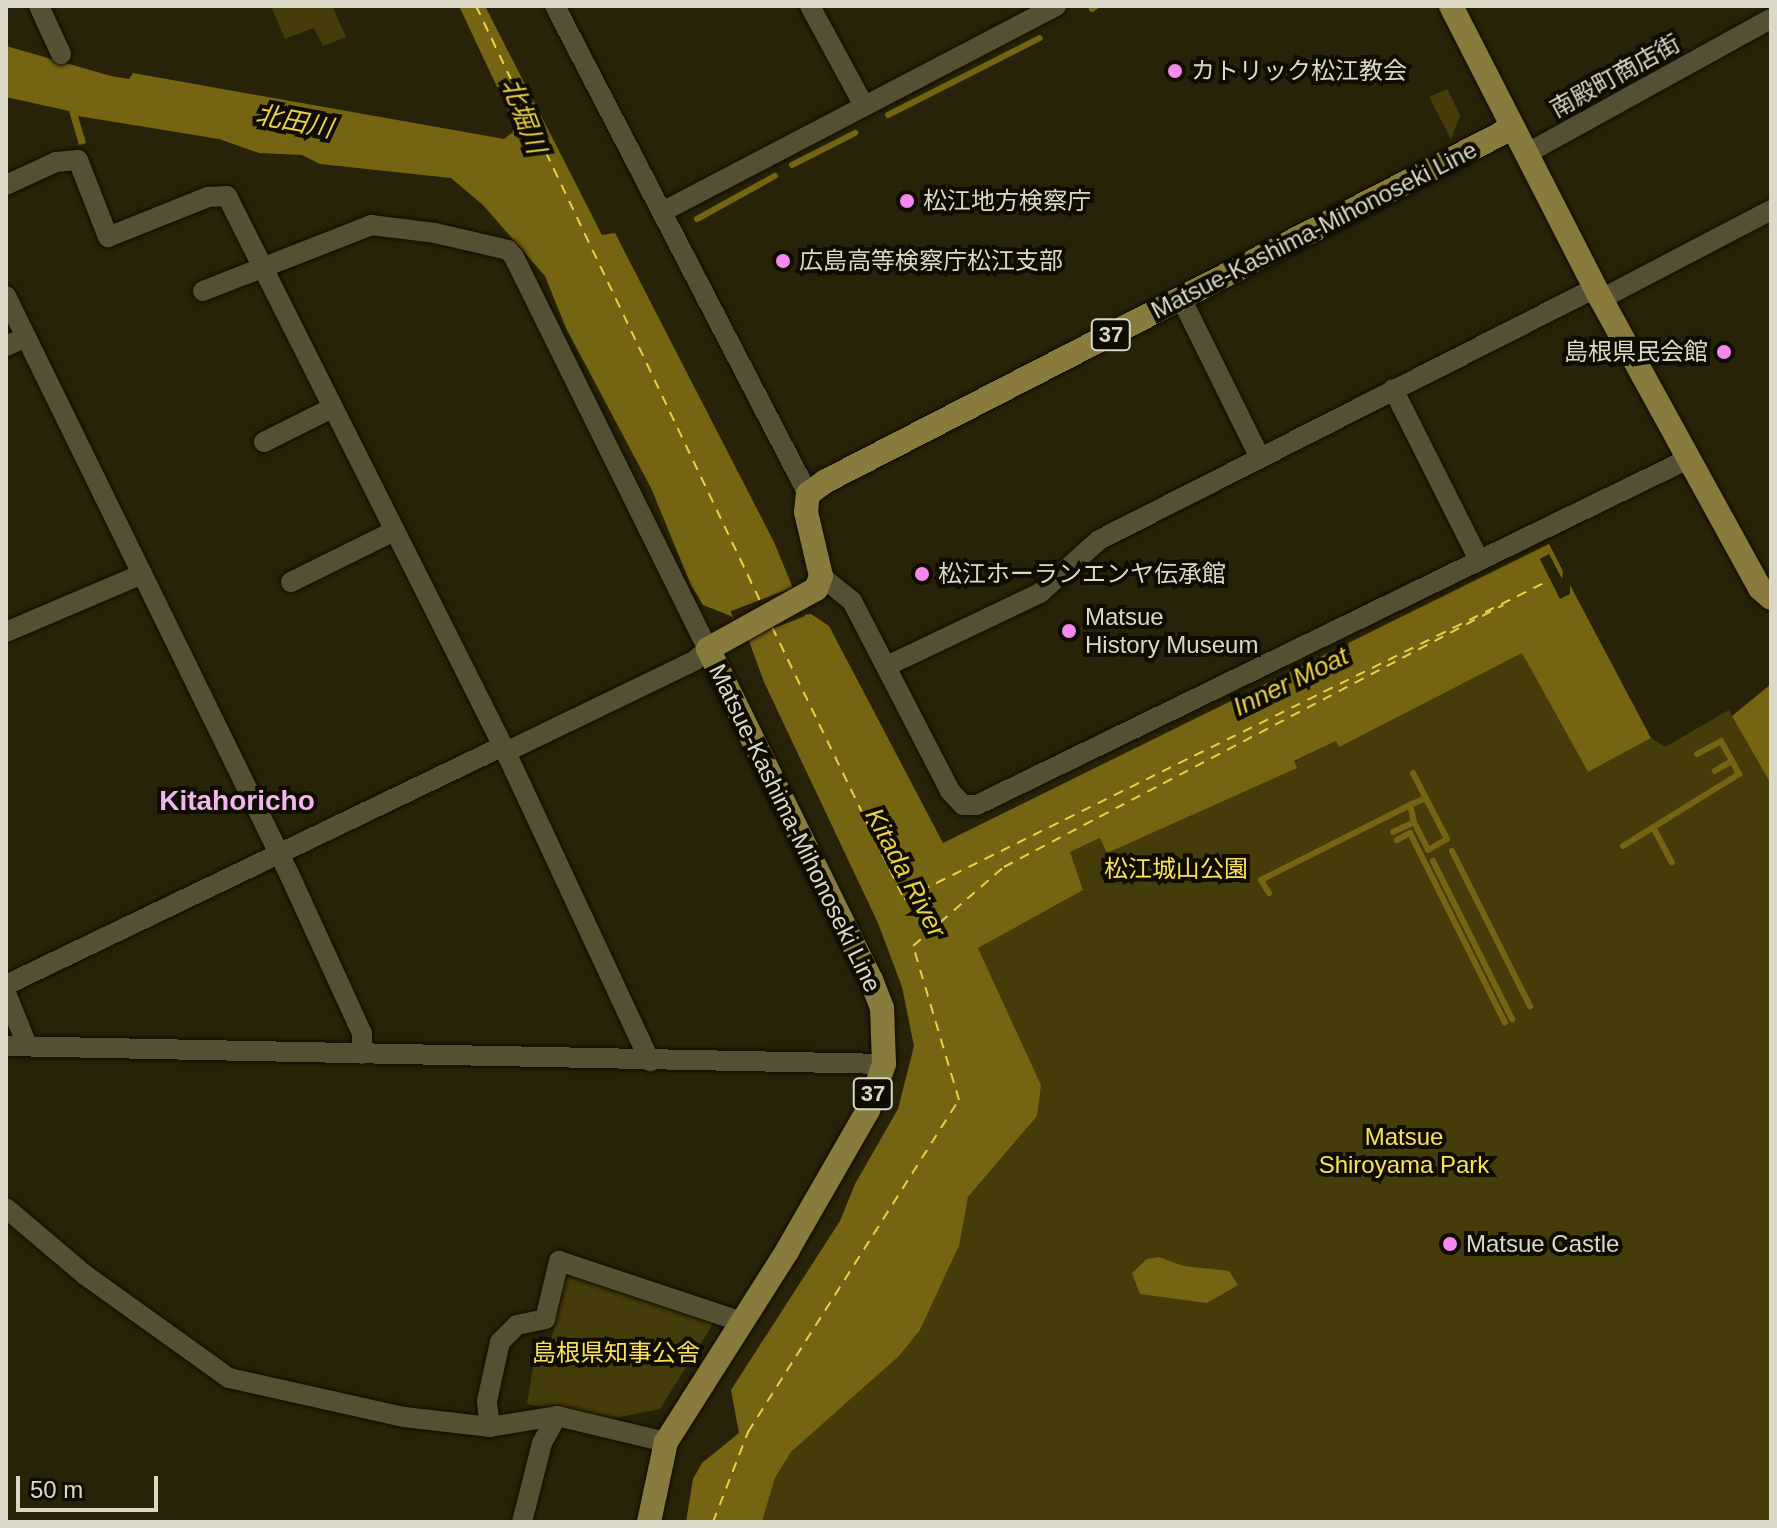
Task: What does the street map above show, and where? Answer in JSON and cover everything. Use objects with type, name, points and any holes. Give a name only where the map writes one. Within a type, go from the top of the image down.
[{"type":"main road","points":[[1451,6],[1598,294],[1760,588],[1771,598]]},
{"type":"main road","name":"Matsue-Kashima-Mihonoseki Line","points":[[808,494],[1512,128]]},
{"type":"main road","points":[[808,494],[806,512],[814,586]]},
{"type":"main road","name":"Matsue-Kashima-Mihonoseki Line","points":[[649,1522],[666,1442],[742,1322],[868,1110],[884,1064],[882,1008],[871,980],[708,649],[814,586]]},
{"type":"street","points":[[39,6],[61,54]]},
{"type":"street","points":[[555,6],[808,494]]},
{"type":"street","points":[[810,6],[864,106]]},
{"type":"street","points":[[662,212],[1056,6]]},
{"type":"street","name":"南殿町商店街","points":[[1526,154],[1771,19]]},
{"type":"street","points":[[6,185],[56,162],[78,160],[108,237],[208,197],[227,196],[504,749],[650,1061]]},
{"type":"street","points":[[887,666],[1040,593],[1099,540],[1259,456],[1771,210]]},
{"type":"street","points":[[6,985],[694,661],[708,649],[514,257],[499,248],[371,225],[203,291]]},
{"type":"street","points":[[6,296],[279,856],[362,1033],[362,1054]]},
{"type":"street","points":[[1181,298],[1259,456]]},
{"type":"street","points":[[6,346],[26,337]]},
{"type":"street","points":[[1393,389],[1478,558]]},
{"type":"street","points":[[264,442],[332,408]]},
{"type":"street","points":[[814,586],[852,601],[950,791],[963,805],[977,805],[1478,558],[1690,458]]},
{"type":"street","points":[[291,582],[394,531]]},
{"type":"street","points":[[9,624],[142,574]]},
{"type":"street","points":[[6,993],[27,1045]]},
{"type":"street","points":[[6,1046],[884,1064]]},
{"type":"street","points":[[6,1208],[85,1275],[229,1378],[404,1417],[490,1427],[557,1416],[666,1442]]},
{"type":"street","points":[[490,1427],[487,1401],[497,1348],[517,1325],[545,1319],[559,1261],[742,1322]]},
{"type":"street","points":[[522,1522],[542,1443],[557,1416]]},
{"type":"green space","points":[[271,6],[332,6],[346,37],[323,46],[314,28],[285,39]]},
{"type":"green space","points":[[1447,89],[1460,115],[1451,139],[1429,97]]},
{"type":"green space","name":"Matsue Shiroyama Park","points":[[1522,652],[1588,772],[1651,738],[1665,747],[1729,710],[1771,784],[1771,1522],[762,1522],[775,1478],[791,1452],[899,1356],[920,1330],[956,1253],[968,1197],[1022,1134],[1041,1085],[978,948],[1082,890],[1070,852],[1101,838],[1108,852],[1296,768],[1294,762],[1336,741],[1340,746]]},
{"type":"green space","name":"島根県知事公舎","points":[[566,1271],[714,1322],[660,1409],[605,1420],[527,1404],[535,1355],[548,1356]]},
{"type":"water","points":[[459,6],[485,6],[602,235],[615,233],[774,542],[804,615],[811,614],[829,626],[943,843],[1549,544],[1566,577],[1562,579],[1549,555],[1540,559],[1560,598],[1569,594],[1570,585],[1651,738],[1588,772],[1522,653],[1339,747],[1336,741],[1294,761],[1297,768],[1107,853],[1100,838],[1070,852],[1083,890],[978,948],[1041,1085],[1037,1116],[968,1197],[959,1246],[920,1330],[899,1356],[791,1452],[775,1478],[762,1522],[686,1522],[693,1479],[702,1463],[739,1433],[731,1390],[840,1221],[855,1184],[898,1109],[914,1046],[902,987],[878,923],[764,682],[745,630],[731,616],[703,605],[691,585],[651,488],[566,328],[545,276],[483,205],[451,178],[320,164],[302,155],[259,153],[219,139],[78,116],[86,143],[79,145],[69,111],[6,97],[6,46],[111,76],[129,79],[133,73],[504,139],[513,132],[514,123]]},
{"type":"water","points":[[1771,684],[1771,784],[1732,716]]},
{"type":"water","points":[[1159,1257],[1183,1266],[1229,1271],[1238,1285],[1207,1303],[1140,1294],[1132,1273],[1147,1259]]},
{"type":"pier","points":[[1549,554],[1562,579],[1564,563],[1570,576],[1560,583],[1545,561],[1562,593],[1570,581],[1579,593],[1570,585],[1570,594],[1560,599],[1540,559]]},
{"type":"pier","points":[[794,587],[805,616],[742,640],[731,611]]},
{"type":"waterway","points":[[1092,9],[1096,6]]},
{"type":"waterway","points":[[888,115],[1040,38]]},
{"type":"waterway","points":[[792,165],[855,133]]},
{"type":"waterway","points":[[697,219],[775,176]]},
{"type":"waterway","points":[[1697,754],[1721,741],[1732,761]]},
{"type":"waterway","points":[[1623,846],[1739,774],[1732,761],[1715,771]]},
{"type":"waterway","points":[[1393,832],[1414,822],[1428,850],[1447,839],[1413,773]]},
{"type":"waterway","points":[[1414,822],[1410,805],[1426,798]]},
{"type":"waterway","points":[[1269,893],[1261,880],[1410,805]]},
{"type":"waterway","points":[[1653,827],[1672,862]]},
{"type":"waterway","points":[[1397,840],[1410,833],[1505,1023]]},
{"type":"waterway","points":[[1452,851],[1530,1006]]},
{"type":"waterway","points":[[1433,861],[1512,1019]]},
{"type":"ferry route","points":[[476,6],[763,607]]},
{"type":"ferry route","points":[[772,627],[904,899],[1550,580]]},
{"type":"ferry route","points":[[713,1522],[748,1432],[959,1100],[913,946],[1004,867],[1503,605]]},
{"type":"place","name":"カトリック松江教会","points":[[1175,71]]},
{"type":"place","name":"松江地方検察庁","points":[[907,201]]},
{"type":"place","name":"広島高等検察庁松江支部","points":[[783,261]]},
{"type":"place","name":"島根県民会館","points":[[1724,352]]},
{"type":"place","name":"松江ホーランエンヤ伝承館","points":[[922,574]]},
{"type":"place","name":"Matsue History Museum","points":[[1069,631]]},
{"type":"place","name":"Matsue Castle","points":[[1450,1244]]},
{"type":"district","name":"Kitahoricho","points":[[237,801]]},
{"type":"water label","name":"北堀川","points":[[523,116]]},
{"type":"water label","name":"北田川","points":[[294,122]]},
{"type":"water label","name":"Inner Moat","points":[[1291,682]]},
{"type":"water label","name":"Kitada River","points":[[905,873]]},
{"type":"park label","name":"松江城山公園","points":[[1176,869]]}]
